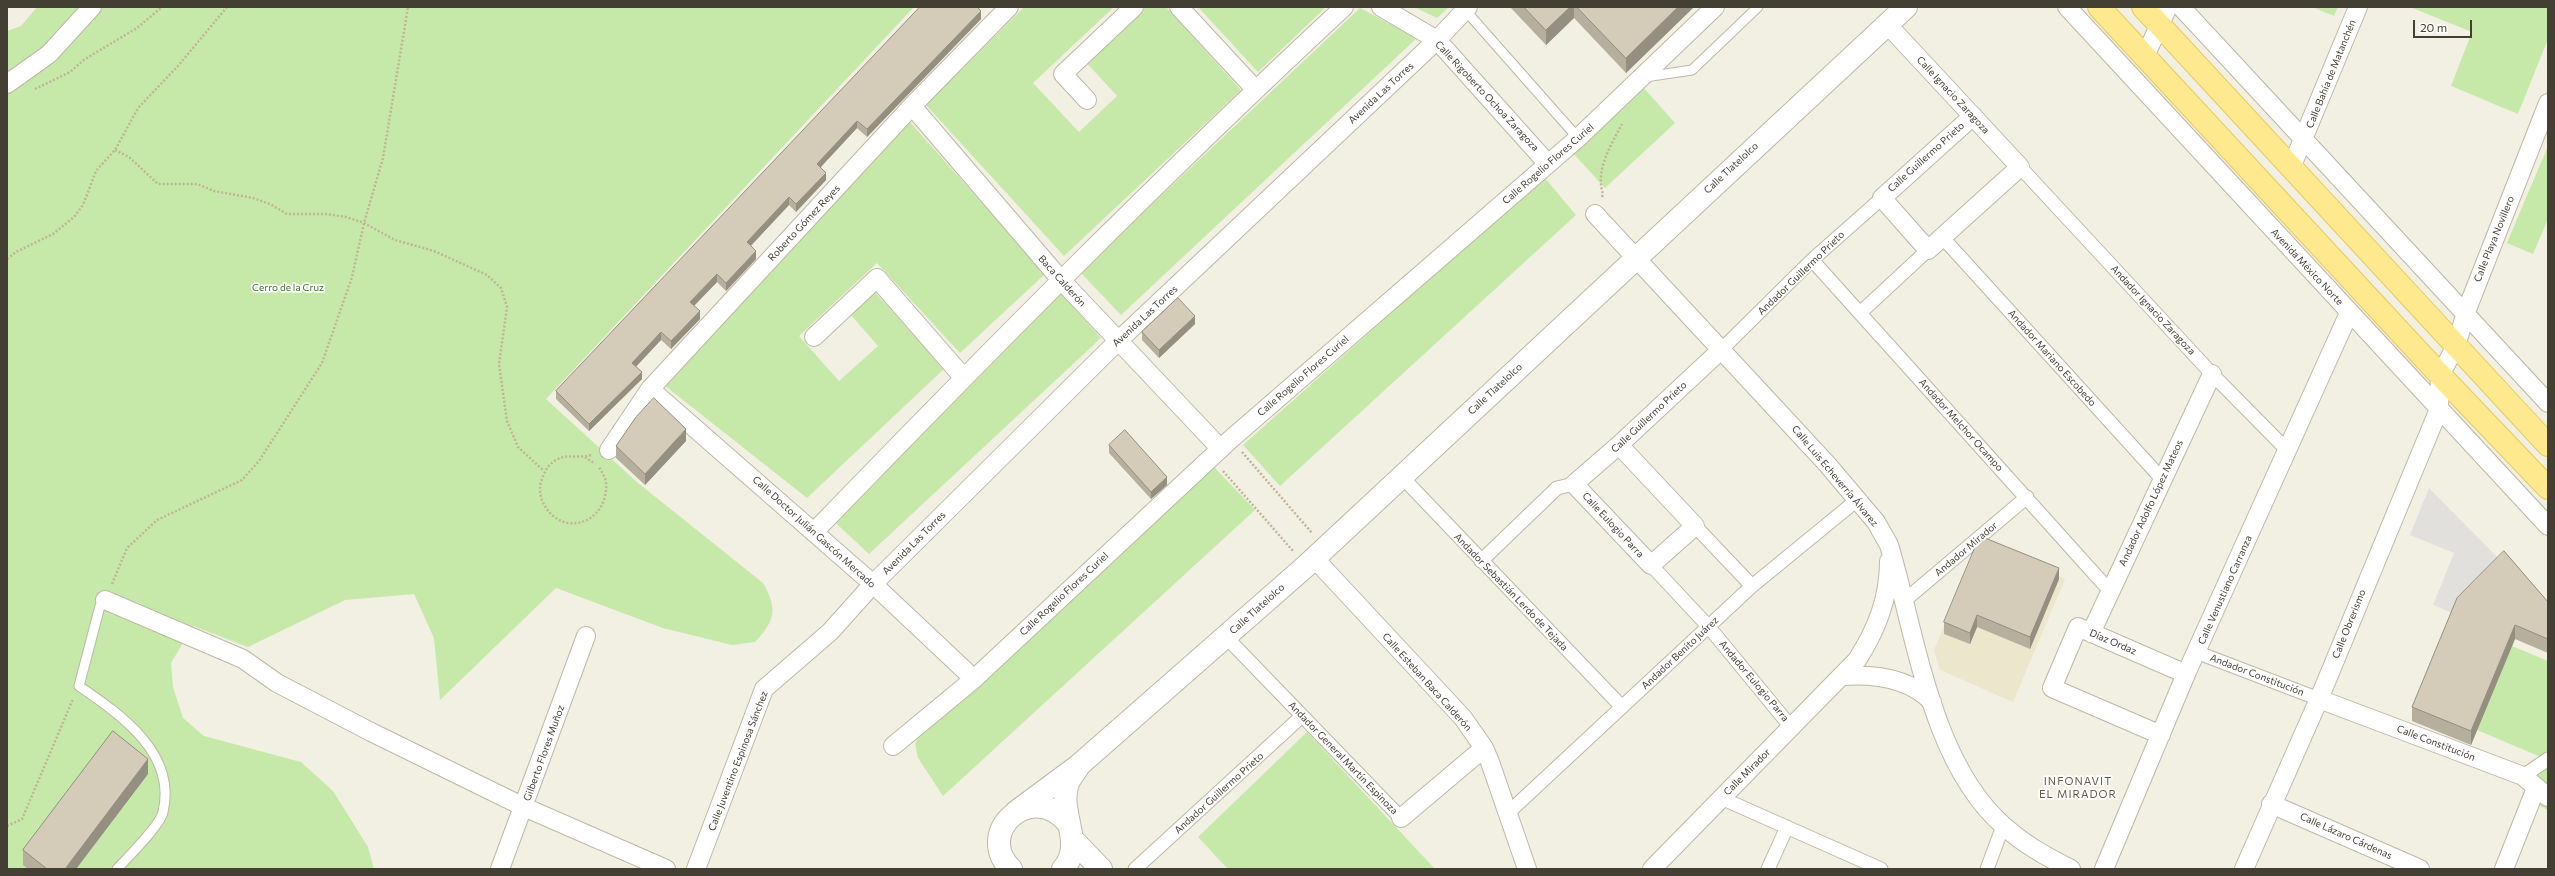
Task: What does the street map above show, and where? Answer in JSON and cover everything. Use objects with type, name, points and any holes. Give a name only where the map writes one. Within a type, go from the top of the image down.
[{"type":"main road","points":[[2099,7],[2440,375],[2548,488]]},
{"type":"main road","points":[[2143,7],[2164,16],[2291,168],[2548,445]]},
{"type":"main road","points":[[2359,288],[2380,264]]},
{"type":"street","points":[[7,84],[49,54],[92,7]]},
{"type":"street","name":"Roberto Gómez Reyes","points":[[609,450],[650,389],[912,106],[1009,7]]},
{"type":"street","points":[[1087,100],[1063,74],[1134,7]]},
{"type":"street","points":[[1179,7],[1256,89]]},
{"type":"street","points":[[814,532],[963,378],[1061,280],[1256,89],[1344,7]]},
{"type":"street","name":"Calle Rigoberto Ochoa Zaragoza","points":[[1382,7],[1437,40],[1548,164]]},
{"type":"street","name":"Calle Rogelio Flores Curiel","points":[[893,746],[974,679],[1221,448],[1578,138],[1715,7]]},
{"type":"street","name":"Calle Tlatelolco","points":[[1006,862],[999,843],[1001,831],[1007,820],[1078,766],[1315,557],[1906,7]]},
{"type":"street","name":"Avenida México Norte","points":[[2067,7],[2548,526]]},
{"type":"street","points":[[2181,7],[2303,141],[2466,312],[2548,403]]},
{"type":"street","name":"Calle Bahía de Matanchén","points":[[2291,168],[2358,7]]},
{"type":"street","name":"Avenida Las Torres","points":[[830,632],[873,584],[1118,341],[1437,40],[1467,8]]},
{"type":"street","points":[[2145,56],[2164,16]]},
{"type":"street","name":"Calle Ignacio Zaragoza","points":[[1887,24],[2020,167]]},
{"type":"street","name":"Calle Playa Novillero","points":[[2440,375],[2456,346],[2466,312],[2548,103]]},
{"type":"street","name":"Baca Calderón","points":[[912,106],[1061,280],[1221,448]]},
{"type":"street","name":"Calle Guillermo Prieto","points":[[1928,250],[1882,198],[1973,116]]},
{"type":"street","points":[[1860,313],[2020,167]]},
{"type":"street","name":"Andador Ignacio Zaragoza","points":[[2020,167],[2212,374],[2288,451]]},
{"type":"street","name":"Andador Guillermo Prieto","points":[[1722,349],[1812,260],[1882,198]]},
{"type":"street","name":"Calle Luis Echeverría Álvarez","points":[[1595,214],[1722,349],[1876,522],[1889,546],[1932,702],[1956,762],[1977,795],[2003,826],[2032,849],[2071,869]]},
{"type":"street","name":"Andador Mariano Escobedo","points":[[1943,238],[2162,479]]},
{"type":"street","name":"Andador Melchor Ocampo","points":[[1812,260],[2027,497],[2109,590]]},
{"type":"street","points":[[814,337],[877,278],[963,378]]},
{"type":"street","name":"Calle Venustiano Carranza","points":[[2104,869],[2186,674],[2349,313]]},
{"type":"street","name":"Calle Guillermo Prieto","points":[[1574,484],[1619,445],[1722,349]]},
{"type":"street","name":"Andador Adolfo López Mateos","points":[[2091,633],[2109,590],[2212,374]]},
{"type":"street","name":"Calle Obrerismo","points":[[2244,869],[2318,699],[2438,409],[2440,375]]},
{"type":"street","name":"Calle Doctor Julián Gascón Mercado","points":[[650,389],[873,584],[974,679]]},
{"type":"street","points":[[1619,445],[1752,586]]},
{"type":"street","name":"Andador Sebastián Lerdo de Tejada","points":[[1402,477],[1622,707]]},
{"type":"street","points":[[1481,561],[1558,488],[1574,484]]},
{"type":"street","name":"Calle Eulogio Parra","points":[[1574,484],[1651,565],[1695,526]]},
{"type":"street","name":"Andador Mirador","points":[[1904,601],[2027,497]]},
{"type":"street","name":"Andador Benito Juárez","points":[[1509,812],[1752,586],[1857,500]]},
{"type":"street","name":"Calle Mirador","points":[[1652,869],[1843,676],[1870,640],[1879,621],[1889,576],[1889,546]]},
{"type":"street","name":"Calle Esteban Baca Calderón","points":[[1315,557],[1462,718],[1484,748],[1509,812],[1518,846],[1527,869]]},
{"type":"street","name":"Andador Eulogio Parra","points":[[1651,565],[1708,626],[1791,727]]},
{"type":"street","points":[[105,600],[243,659],[277,683],[524,807],[666,869]]},
{"type":"street","name":"Díaz Ordaz","points":[[2161,735],[2052,688],[2078,627],[2186,674]]},
{"type":"street","name":"Calle Juventino Espinosa Sánchez","points":[[696,869],[764,689],[830,632]]},
{"type":"street","name":"Gilberto Flores Muñoz","points":[[500,869],[586,636]]},
{"type":"street","name":"Andador General Martín Espinoza","points":[[1226,637],[1401,818],[1484,748]]},
{"type":"street","name":"Andador Constitución","points":[[2196,652],[2318,699]]},
{"type":"street","points":[[1843,676],[1882,676],[1920,690],[1932,702]]},
{"type":"street","name":"Calle Constitución","points":[[2318,699],[2523,776],[2542,792]]},
{"type":"street","name":"Andador Guillermo Prieto","points":[[1135,869],[1302,716]]},
{"type":"street","points":[[2523,776],[2548,759]]},
{"type":"street","name":"Calle Tlatelolco","points":[[1062,869],[1069,860],[1071,832],[1068,783],[1078,766]]},
{"type":"street","points":[[2504,869],[2542,792]]},
{"type":"street","points":[[1721,798],[1881,869]]},
{"type":"street","name":"Calle Lázaro Cárdenas","points":[[2271,804],[2420,869]]},
{"type":"street","points":[[1016,812],[1026,807],[1038,806],[1050,808],[1060,814],[1071,832],[1101,869]]},
{"type":"street","points":[[1987,869],[2003,826]]},
{"type":"street","points":[[1768,869],[1787,827]]},
{"type":"street","points":[[1518,846],[1537,869]]},
{"type":"lane","points":[[1642,78],[1692,70],[1758,7]]},
{"type":"lane","points":[[1467,8],[1578,138]]},
{"type":"lane","points":[[105,600],[100,606],[79,686],[110,707],[142,736],[156,754],[164,784],[163,813],[117,869]]},
{"type":"path","points":[[28,91],[70,72],[85,59],[136,28],[162,7]]},
{"type":"path","points":[[7,259],[16,252],[53,234],[74,217],[82,205],[96,171],[115,150],[138,108],[178,66],[227,7]]},
{"type":"path","points":[[105,600],[127,548],[158,520],[242,480],[259,461],[322,363],[352,277],[364,223],[383,158],[408,7]]},
{"type":"path","points":[[1595,214],[1604,194],[1600,183],[1602,167],[1623,122]]},
{"type":"path","points":[[115,150],[129,157],[158,184],[197,184],[214,191],[253,198],[270,204],[287,214],[326,214],[364,223],[395,240],[434,251],[469,265],[487,275],[501,288],[508,306],[500,364],[506,421],[518,447],[544,471]]},
{"type":"path","points":[[1221,448],[1315,557]]},
{"type":"path","points":[[1221,448],[1315,557]]},
{"type":"path","points":[[570,455],[585,457],[599,467],[606,481],[606,498],[598,512],[584,521],[568,523],[553,516],[542,503],[539,487],[544,471],[555,460],[570,455]]},
{"type":"path","points":[[7,826],[22,819],[79,686]]},
{"type":"shaded area","points":[[2429,488],[2504,564],[2455,614],[2433,605],[2454,553],[2410,535]]},
{"type":"shaded area","points":[[1980,542],[2065,579],[2013,702],[1940,670],[1934,650]]},
{"type":"green space","name":"Cerro de la Cruz","points":[[37,7],[914,7],[546,399],[638,483],[763,583],[771,600],[772,614],[767,628],[762,635],[755,642],[732,645],[663,628],[556,588],[440,700],[434,638],[414,594],[345,600],[248,647],[193,626],[171,663],[173,687],[183,718],[204,736],[301,762],[333,791],[368,847],[374,869],[7,869],[7,31],[21,26]]},
{"type":"green space","points":[[1024,7],[1114,7],[1033,83],[1079,132],[1117,96],[1085,61],[1146,7],[1166,7],[1241,90],[1064,256],[926,105]]},
{"type":"green space","points":[[1198,7],[1326,7],[1258,72]]},
{"type":"green space","points":[[1414,7],[1449,7],[1437,18]]},
{"type":"green space","points":[[2312,7],[2338,7],[2334,16]]},
{"type":"green space","points":[[2410,7],[2548,7],[2548,39],[2518,114],[2451,86],[2472,32]]},
{"type":"green space","points":[[1360,8],[1417,38],[1121,315],[1080,272]]},
{"type":"green space","points":[[1643,87],[1675,123],[1605,188],[1572,152]]},
{"type":"green space","points":[[910,122],[1045,274],[960,353],[877,263],[799,336],[839,381],[878,346],[851,315],[875,292],[945,368],[807,498],[664,385]]},
{"type":"green space","points":[[2548,146],[2548,219],[2533,254],[2507,243]]},
{"type":"green space","points":[[1544,177],[1576,215],[1280,486],[1243,445]]},
{"type":"green space","points":[[1060,291],[1101,338],[869,554],[825,513]]},
{"type":"green space","points":[[1214,467],[1255,510],[943,796],[918,758],[915,743],[920,735]]},
{"type":"green space","points":[[2512,646],[2548,661],[2548,760],[2477,730]]},
{"type":"green space","points":[[1307,732],[1435,869],[1228,869],[1198,837]]},
{"type":"green space","points":[[2548,762],[2548,810],[2534,803],[2523,782]]},
{"type":"building","points":[[920,7],[977,7],[981,11],[867,129],[857,121],[817,164],[826,173],[796,204],[789,197],[747,242],[756,251],[726,283],[717,274],[690,302],[700,311],[671,341],[661,332],[632,363],[642,372],[589,424],[556,391]]},
{"type":"building","points":[[1524,7],[1570,7],[1546,30]]},
{"type":"building","points":[[1577,7],[1678,7],[1626,58]]},
{"type":"building","points":[[1178,298],[1195,316],[1159,350],[1142,332]]},
{"type":"building","points":[[654,398],[686,429],[645,474],[616,446],[636,417]]},
{"type":"building","points":[[1125,430],[1167,477],[1151,492],[1109,445]]},
{"type":"building","points":[[1980,536],[2059,568],[2030,637],[1977,615],[1970,633],[1944,622]]},
{"type":"building","points":[[2504,551],[2548,602],[2548,639],[2515,625],[2471,731],[2412,707],[2457,598]]},
{"type":"building","points":[[113,731],[148,759],[65,869],[47,869],[23,850]]},
{"type":"district","name":"INFONAVIT EL MIRADOR","points":[[2078,787]]}]
